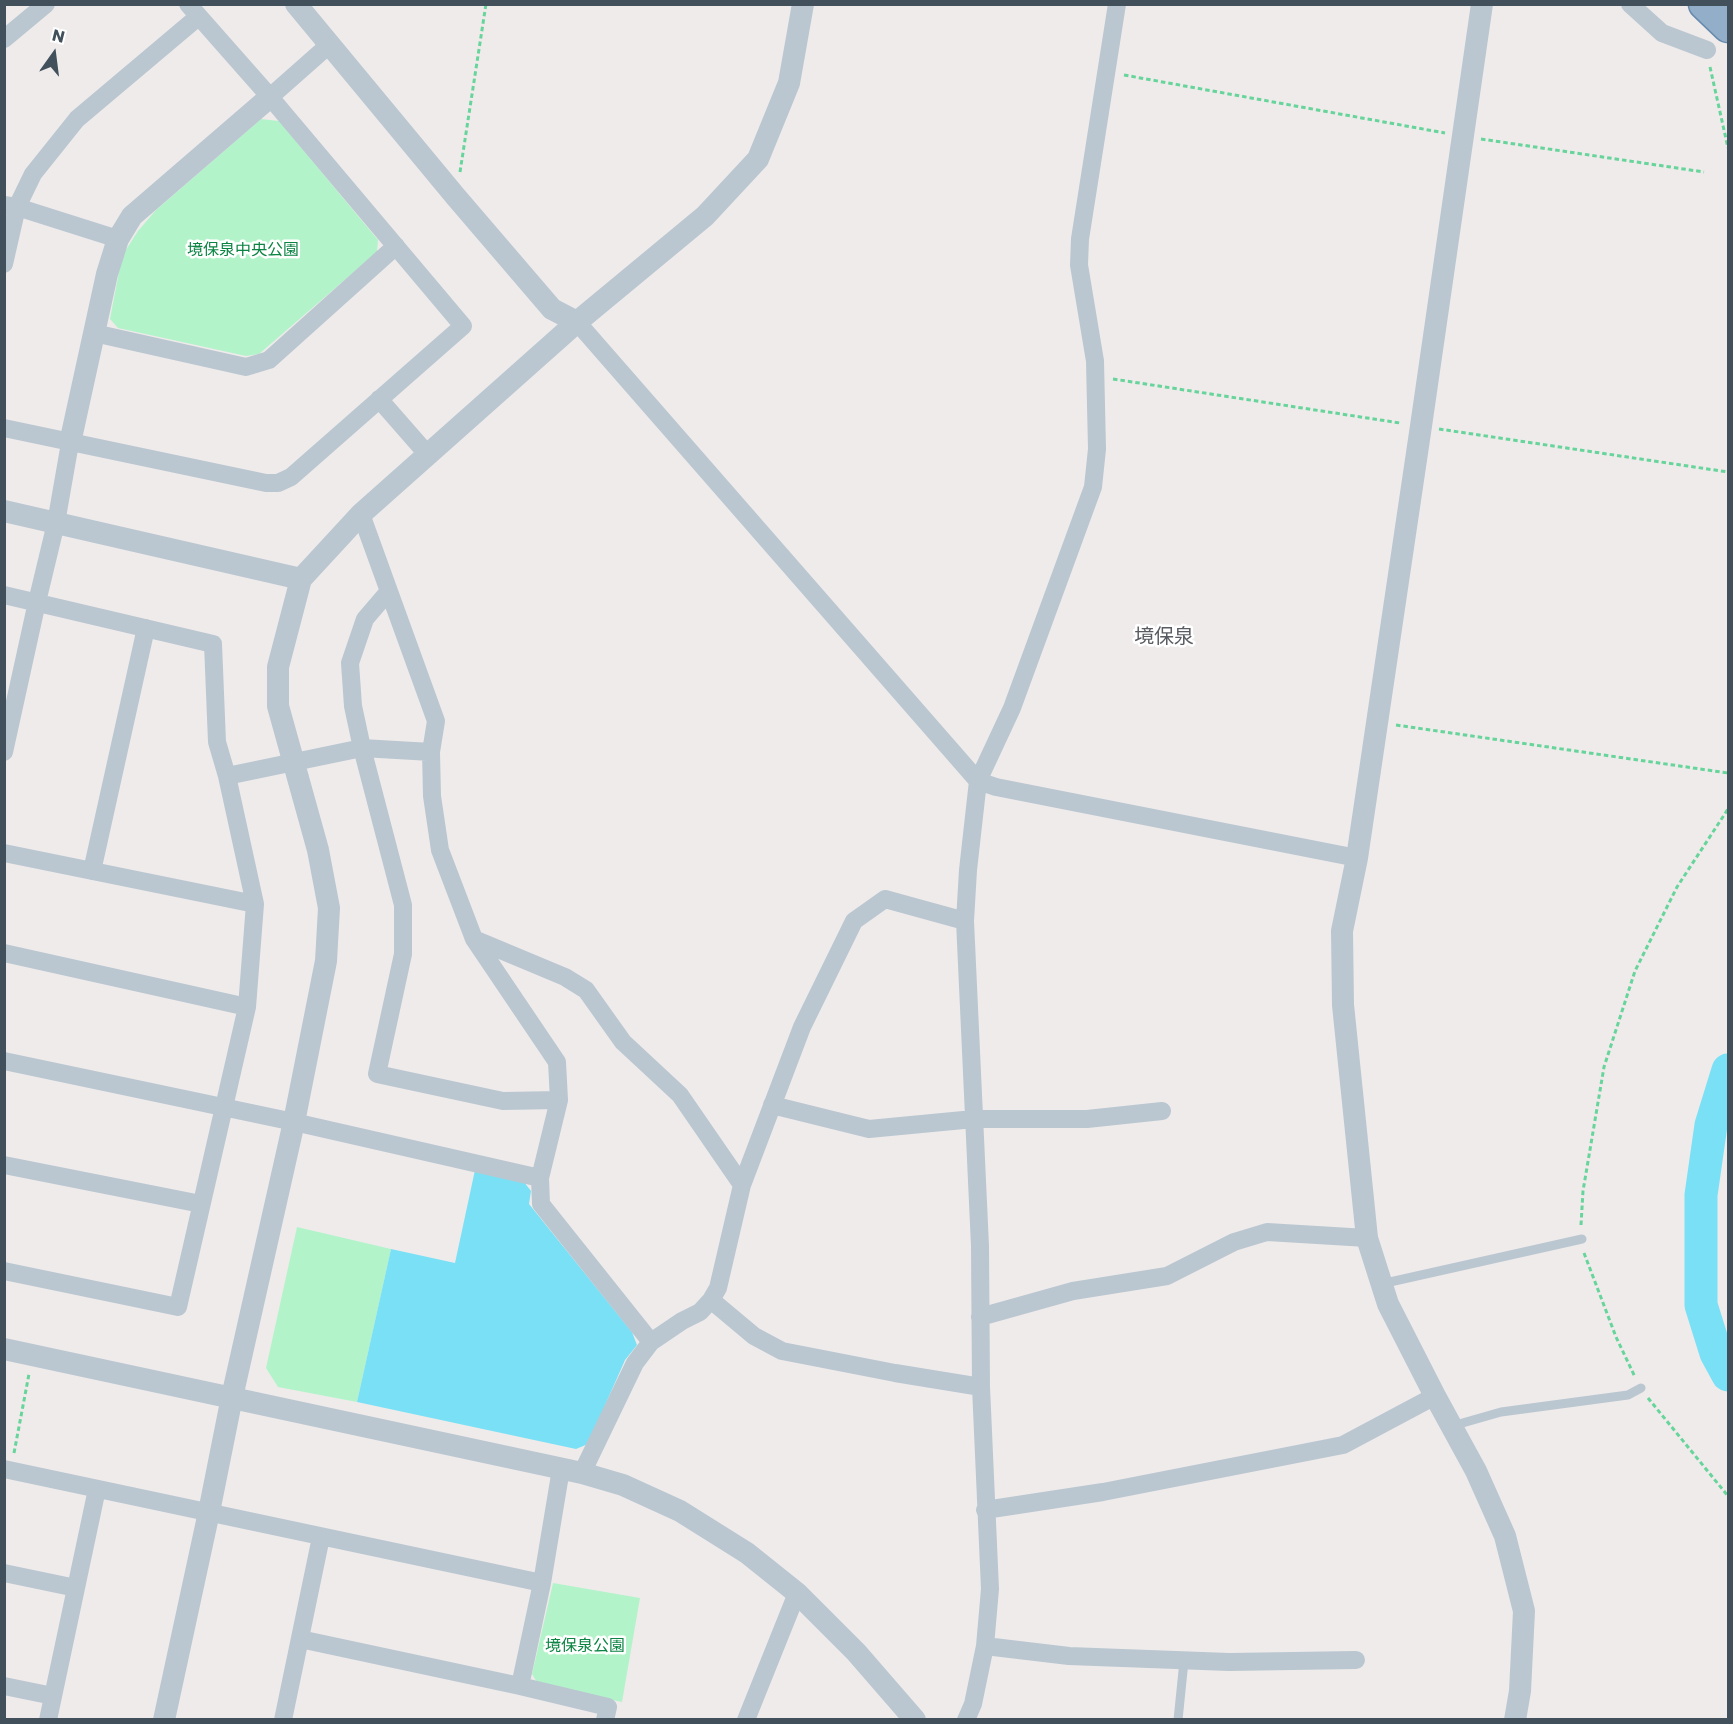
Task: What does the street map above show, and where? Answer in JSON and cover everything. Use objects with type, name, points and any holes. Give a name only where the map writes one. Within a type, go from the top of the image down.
[{"type":"highway","points":[[1704,4],[1728,27]]},
{"type":"street","points":[[4,39],[46,4]]},
{"type":"street","points":[[296,4],[552,309],[577,322],[978,781],[996,787],[1357,858]]},
{"type":"street","points":[[164,1719],[232,1397],[294,1122],[326,961],[329,908],[318,850],[278,706],[278,667],[301,579],[361,514],[577,322],[705,216],[758,159],[789,83],[803,4]]},
{"type":"street","points":[[966,1719],[973,1704],[986,1646],[990,1589],[981,1387],[980,1246],[965,921],[968,870],[978,781],[1012,708],[1093,487],[1097,449],[1096,379],[1079,265],[1080,240],[1117,4]]},
{"type":"street","points":[[1482,4],[1357,858],[1342,931],[1343,1005],[1367,1238],[1388,1305],[1476,1471],[1504,1536],[1524,1611],[1520,1691],[1515,1719]]},
{"type":"street","points":[[1630,4],[1662,33],[1707,50]]},
{"type":"street","points":[[4,264],[11,206],[33,174],[77,119],[193,11],[270,97],[463,326],[291,477],[278,483],[266,483],[4,428]]},
{"type":"street","points":[[4,752],[56,523],[70,443],[107,274],[118,239],[132,216],[330,44]]},
{"type":"street","points":[[11,206],[118,239]]},
{"type":"street","points":[[94,333],[246,367],[269,360],[396,246]]},
{"type":"street","points":[[379,399],[428,455]]},
{"type":"street","points":[[4,511],[301,579]]},
{"type":"street","points":[[361,514],[436,721],[431,752],[432,796],[440,850],[474,939],[557,1062],[559,1100],[540,1178],[541,1204],[651,1342]]},
{"type":"street","points":[[389,591],[365,619],[350,663],[353,706],[362,748],[403,905],[403,954],[377,1074],[503,1101],[559,1100]]},
{"type":"street","points":[[4,595],[213,644],[216,742],[227,776],[255,904],[247,1007],[178,1307],[4,1271]]},
{"type":"street","points":[[92,871],[146,628]]},
{"type":"street","points":[[227,776],[362,748],[431,752]]},
{"type":"street","points":[[4,853],[255,904]]},
{"type":"street","points":[[520,1686],[542,1583],[572,1471],[635,1363],[651,1342],[700,1312],[718,1288],[742,1185],[802,1027],[854,921],[885,899],[965,921]]},
{"type":"street","points":[[474,939],[565,977],[586,990],[623,1042],[680,1095],[742,1185]]},
{"type":"street","points":[[4,953],[247,1007]]},
{"type":"street","points":[[4,1062],[294,1122],[540,1178]]},
{"type":"street","points":[[772,1105],[869,1129],[974,1119],[1087,1119],[1162,1111]]},
{"type":"street","points":[[4,1165],[201,1204]]},
{"type":"street","points":[[980,1317],[1073,1291],[1167,1276],[1234,1242],[1267,1232],[1367,1238]]},
{"type":"street","points":[[711,1300],[754,1336],[782,1351],[981,1387]]},
{"type":"street","points":[[4,1349],[572,1471],[623,1485],[680,1511],[747,1553],[797,1593],[856,1652],[915,1719]]},
{"type":"street","points":[[985,1510],[1103,1492],[1343,1445],[1435,1396]]},
{"type":"street","points":[[7,1470],[542,1583]]},
{"type":"street","points":[[48,1719],[97,1489]]},
{"type":"street","points":[[283,1719],[321,1537]]},
{"type":"street","points":[[4,1573],[76,1588]]},
{"type":"street","points":[[746,1719],[797,1593]]},
{"type":"street","points":[[300,1639],[608,1707],[605,1719]]},
{"type":"street","points":[[986,1646],[1069,1656],[1184,1661],[1356,1660]]},
{"type":"street","points":[[4,1686],[53,1696]]},
{"type":"lane","points":[[1381,1284],[1582,1239]]},
{"type":"lane","points":[[1452,1426],[1501,1412],[1628,1395],[1641,1388]]},
{"type":"lane","points":[[1178,1719],[1184,1661]]},
{"type":"path","points":[[456,197],[486,4]]},
{"type":"path","points":[[1707,50],[1728,148]]},
{"type":"path","points":[[1107,72],[1463,136],[1704,172]]},
{"type":"path","points":[[1096,379],[1113,379],[1728,472]]},
{"type":"path","points":[[1377,722],[1728,773]]},
{"type":"path","points":[[1728,809],[1677,887],[1635,971],[1604,1067],[1583,1191],[1581,1229],[1584,1256],[1599,1296],[1641,1388],[1654,1408],[1728,1496]]},
{"type":"path","points":[[7,1470],[33,1355]]},
{"type":"green space","name":"境保泉中央公園","points":[[261,119],[279,121],[378,240],[377,252],[259,354],[246,356],[118,328],[110,319],[122,256],[138,231],[156,210]]},
{"type":"green space","points":[[297,1227],[391,1249],[357,1402],[278,1387],[266,1368]]},
{"type":"green space","name":"境保泉公園","points":[[553,1583],[640,1598],[622,1702],[538,1684],[532,1674]]},
{"type":"water","points":[[475,1170],[524,1182],[531,1191],[529,1204],[632,1332],[637,1345],[625,1360],[588,1444],[576,1449],[357,1402],[391,1249],[455,1263]]},
{"type":"waterway","points":[[1728,1070],[1711,1125],[1701,1195],[1701,1305],[1716,1353],[1728,1375]]},
{"type":"district","name":"境保泉","points":[[1164,638]]}]
